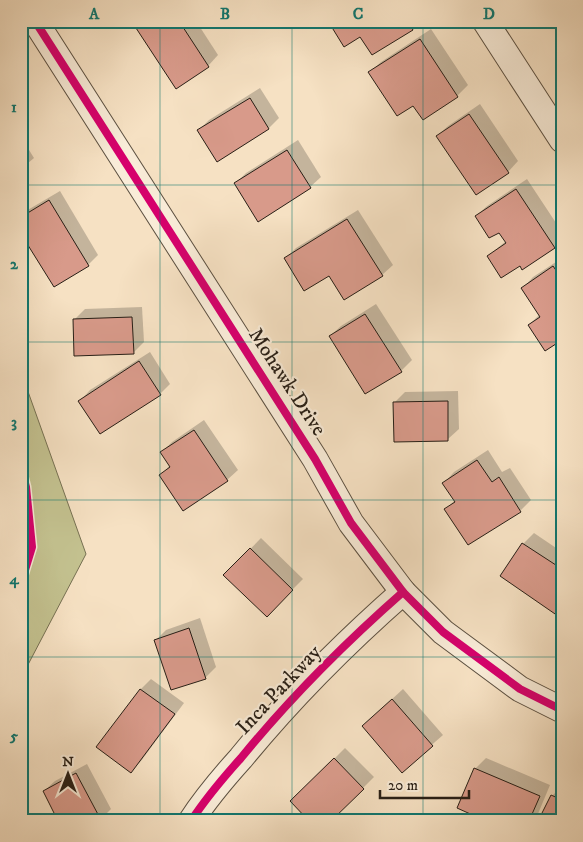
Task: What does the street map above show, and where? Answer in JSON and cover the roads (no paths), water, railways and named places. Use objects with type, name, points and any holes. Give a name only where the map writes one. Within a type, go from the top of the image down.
[{"type":"street","name":"Mohawk Drive","points":[[34,21],[316,458],[351,524],[403,592],[443,632],[520,688],[562,710]]},
{"type":"street","points":[[485,21],[562,140]]},
{"type":"street","name":"Inca Parkway","points":[[191,821],[204,802],[277,714],[357,633],[403,592]]}]
